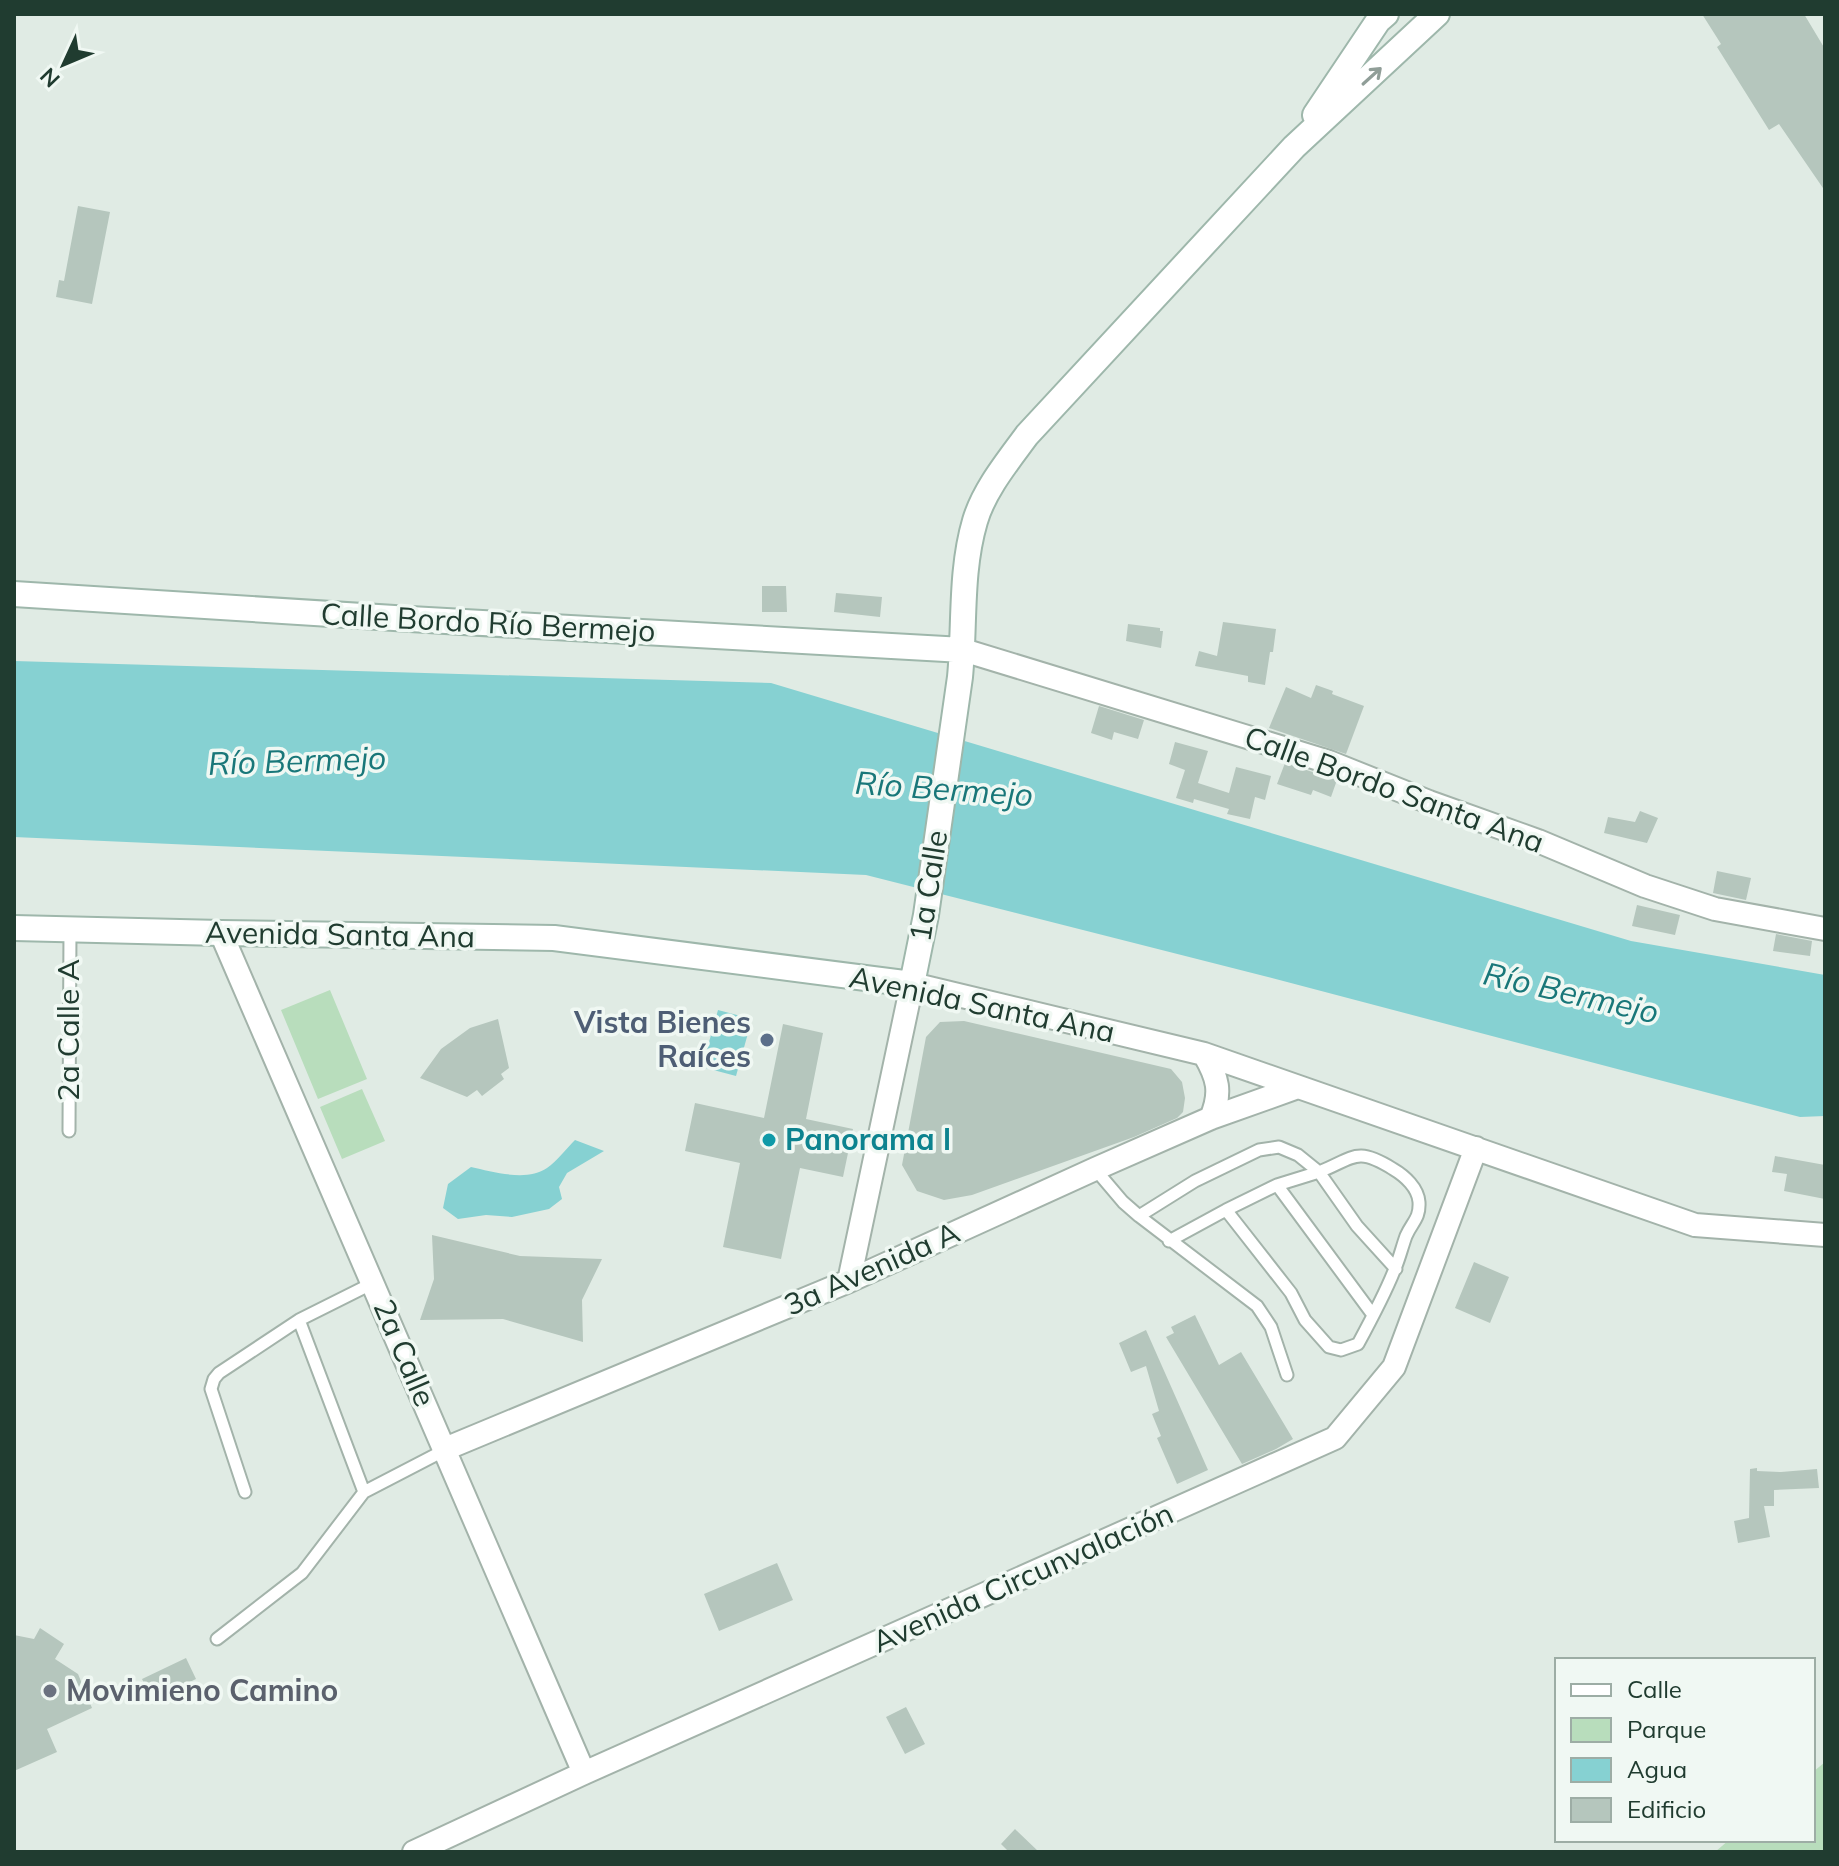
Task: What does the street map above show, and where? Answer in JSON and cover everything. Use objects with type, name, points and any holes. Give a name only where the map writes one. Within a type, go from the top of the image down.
[{"type":"main road","points":[[1294,147],[1378,21],[1386,14]]},
{"type":"main road","points":[[1294,147],[1437,14]]},
{"type":"main road","name":"1a Calle","points":[[912,984],[926,915],[953,724],[963,650],[965,570],[976,518],[995,479],[1027,435],[1294,147]]},
{"type":"main road","name":"Calle Bordo Río Bermejo","points":[[14,594],[963,650]]},
{"type":"main road","name":"Avenida Santa Ana","points":[[14,928],[554,938],[912,984]]},
{"type":"street","name":"Calle Bordo Santa Ana","points":[[963,650],[1329,762],[1538,841],[1645,886],[1715,909],[1825,929]]},
{"type":"street","name":"2a Calle","points":[[221,933],[584,1773]]},
{"type":"street","name":"Avenida Santa Ana","points":[[912,984],[1204,1054],[1695,1225],[1825,1235]]},
{"type":"street","name":"1a Calle","points":[[849,1281],[912,984]]},
{"type":"street","points":[[1204,1054],[1217,1075],[1218,1102],[1211,1118]]},
{"type":"street","name":"3a Avenida A","points":[[445,1449],[849,1281],[1211,1118],[1298,1087]]},
{"type":"street","name":"Avenida Circunvalación","points":[[414,1852],[1335,1438],[1394,1367],[1476,1148]]},
{"type":"lane","name":"2a Calle A","points":[[69,1131],[70,929]]},
{"type":"lane","points":[[1139,1216],[1195,1181],[1259,1150],[1279,1147],[1298,1155],[1319,1172],[1357,1226],[1396,1269]]},
{"type":"lane","points":[[1169,1241],[1226,1210],[1277,1185],[1319,1172],[1349,1158],[1366,1155],[1409,1181],[1419,1198],[1419,1216],[1407,1232],[1396,1269],[1373,1315],[1358,1344],[1341,1350],[1329,1347],[1305,1320],[1291,1293],[1226,1210]]},
{"type":"lane","points":[[1095,1169],[1139,1216],[1257,1306],[1271,1327],[1287,1375]]},
{"type":"lane","points":[[1277,1185],[1373,1315]]},
{"type":"lane","points":[[245,1492],[211,1389],[214,1379],[299,1320],[373,1283]]},
{"type":"lane","points":[[299,1320],[364,1492]]},
{"type":"lane","points":[[217,1639],[302,1573],[364,1492],[445,1449]]},
{"type":"green space","points":[[330,990],[367,1079],[318,1099],[281,1010]]},
{"type":"green space","points":[[362,1089],[385,1141],[342,1159],[320,1107]]},
{"type":"green space","points":[[1825,1762],[1825,1852],[1715,1852],[1727,1842],[1815,1842],[1815,1770]]},
{"type":"water","name":"Río Bermejo","points":[[14,661],[771,683],[1631,941],[1825,975],[1825,1116],[1800,1117],[866,875],[14,837]]},
{"type":"water","points":[[718,1010],[752,1019],[736,1076],[702,1067]]},
{"type":"water","points":[[575,1140],[604,1151],[567,1173],[559,1187],[562,1199],[549,1209],[512,1217],[486,1215],[458,1219],[443,1208],[448,1184],[471,1167],[510,1175],[539,1172],[554,1162]]},
{"type":"building","points":[[1702,14],[1804,14],[1825,49],[1825,191],[1779,124],[1769,130],[1717,47],[1721,44]]},
{"type":"building","points":[[78,206],[110,212],[92,304],[56,297],[59,280],[64,281]]},
{"type":"building","points":[[762,586],[786,586],[787,612],[762,612]]},
{"type":"building","points":[[836,593],[882,597],[880,617],[834,612]]},
{"type":"building","points":[[1223,622],[1276,629],[1265,685],[1248,682],[1248,676],[1195,666],[1199,651],[1217,656]]},
{"type":"building","points":[[1128,624],[1160,628],[1163,631],[1161,648],[1126,641]]},
{"type":"building","points":[[1316,685],[1364,706],[1346,754],[1269,728],[1286,687],[1311,698]]},
{"type":"building","points":[[1099,706],[1144,720],[1138,739],[1114,732],[1112,740],[1091,733]]},
{"type":"building","points":[[1175,742],[1208,751],[1198,783],[1229,793],[1236,767],[1271,776],[1265,800],[1255,797],[1250,819],[1227,814],[1229,809],[1194,799],[1193,803],[1176,798],[1185,770],[1169,764]]},
{"type":"building","points":[[1285,763],[1337,780],[1331,797],[1313,790],[1311,795],[1277,784]]},
{"type":"building","points":[[1640,811],[1658,818],[1647,843],[1604,833],[1608,817],[1635,822]]},
{"type":"building","points":[[1717,871],[1751,878],[1746,900],[1713,893]]},
{"type":"building","points":[[1637,905],[1680,915],[1675,935],[1632,926]]},
{"type":"building","points":[[1776,934],[1812,941],[1810,956],[1773,951]]},
{"type":"building","points":[[498,1019],[509,1068],[501,1074],[504,1079],[482,1096],[477,1090],[467,1097],[420,1078],[441,1049],[470,1028]]},
{"type":"building","points":[[964,1021],[1171,1069],[1182,1082],[1185,1098],[1183,1112],[1177,1118],[1134,1137],[972,1195],[944,1200],[917,1191],[902,1165],[926,1037],[940,1022]]},
{"type":"building","name":"Panorama I","points":[[783,1024],[823,1033],[806,1119],[853,1129],[843,1177],[800,1168],[781,1259],[723,1247],[740,1163],[685,1151],[695,1103],[764,1118]]},
{"type":"building","points":[[1775,1156],[1825,1165],[1825,1199],[1784,1191],[1787,1174],[1772,1172]]},
{"type":"building","points":[[432,1235],[520,1256],[602,1259],[582,1300],[583,1342],[503,1319],[420,1320],[434,1279]]},
{"type":"building","points":[[1474,1262],[1509,1277],[1490,1323],[1455,1308]]},
{"type":"building","points":[[1195,1315],[1219,1365],[1241,1352],[1293,1439],[1242,1464],[1166,1337],[1174,1333],[1171,1327]]},
{"type":"building","points":[[1146,1330],[1208,1470],[1177,1484],[1157,1438],[1161,1436],[1152,1414],[1159,1411],[1146,1366],[1131,1372],[1119,1343]]},
{"type":"building","points":[[1757,1468],[1757,1471],[1781,1472],[1817,1469],[1819,1488],[1774,1490],[1774,1506],[1764,1506],[1770,1537],[1738,1543],[1734,1521],[1749,1518],[1750,1469]]},
{"type":"building","points":[[777,1563],[793,1600],[719,1631],[704,1594]]},
{"type":"building","name":"Movimieno Camino","points":[[40,1628],[64,1644],[55,1659],[78,1674],[92,1708],[47,1729],[57,1752],[14,1771],[14,1635],[34,1639]]},
{"type":"building","points":[[186,1658],[196,1679],[152,1700],[142,1679]]},
{"type":"building","points":[[906,1707],[925,1744],[905,1754],[886,1717]]},
{"type":"building","points":[[1015,1829],[1039,1852],[1009,1852],[1001,1844]]},
{"type":"place","name":"Vista Bienes Raíces","points":[[767,1040]]},
{"type":"place","name":"Panorama I","points":[[769,1140]]},
{"type":"place","name":"Movimieno Camino","points":[[50,1691]]}]
